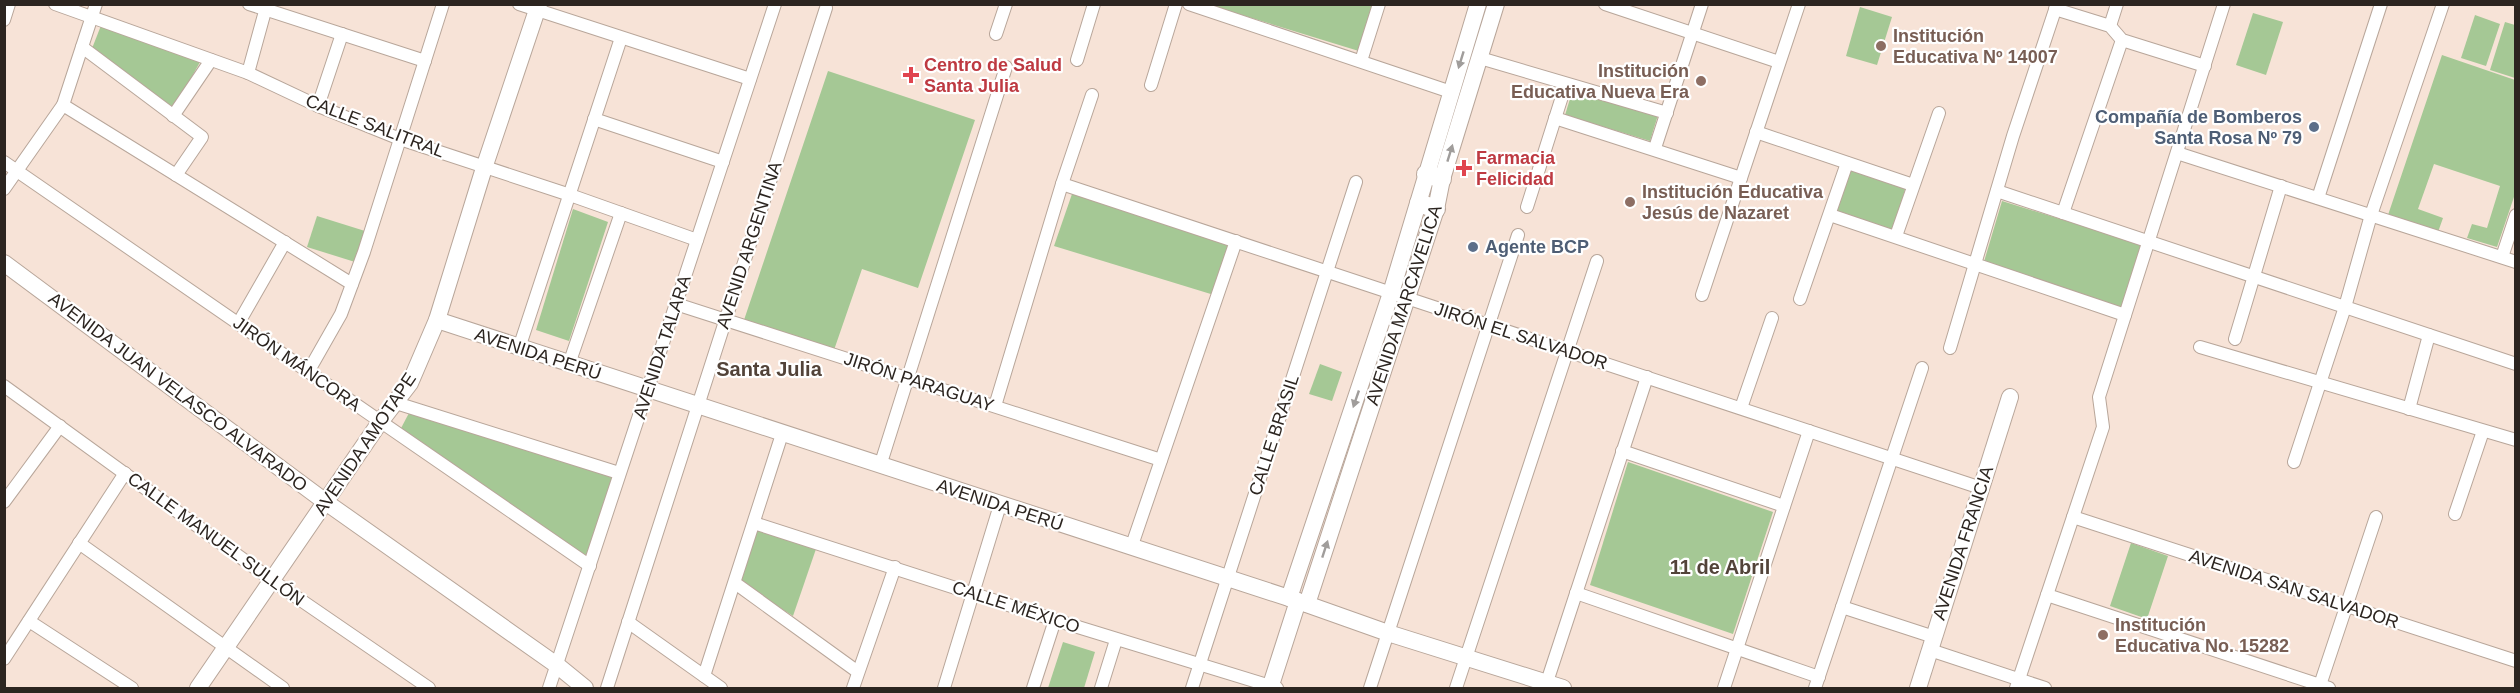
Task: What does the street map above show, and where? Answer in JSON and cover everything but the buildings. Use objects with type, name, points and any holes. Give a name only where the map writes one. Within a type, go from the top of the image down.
[{"type":"street","points":[[4,20],[9,4]]},
{"type":"street","name":"CALLE SALITRAL","points":[[55,4],[248,73],[318,106],[400,139],[697,240]]},
{"type":"street","points":[[4,189],[63,105],[96,4]]},
{"type":"street","points":[[249,4],[267,7],[425,61]]},
{"type":"street","points":[[308,372],[341,314],[443,4]]},
{"type":"street","points":[[519,4],[538,8],[621,38],[750,79]]},
{"type":"street","name":"AVENIDA TALARA","points":[[549,688],[775,4]]},
{"type":"street","points":[[996,34],[1006,4]]},
{"type":"street","points":[[1077,60],[1094,4]]},
{"type":"street","points":[[1151,85],[1176,4]]},
{"type":"street","points":[[1189,4],[1451,92]]},
{"type":"street","points":[[1361,61],[1379,4]]},
{"type":"street","name":"AVENIDA MARCAVELICA","points":[[1298,601],[1408,298],[1451,92],[1478,4]]},
{"type":"street","name":"AVENIDA MARCAVELICA","points":[[1434,176],[1480,58],[1496,4]]},
{"type":"street","points":[[1605,4],[1779,62]]},
{"type":"street","points":[[1655,148],[1702,4]]},
{"type":"street","points":[[1702,296],[1799,4]]},
{"type":"street","points":[[2110,26],[2117,4]]},
{"type":"street","points":[[2018,684],[2103,427],[2099,397],[2224,4]]},
{"type":"street","points":[[2318,198],[2381,4]]},
{"type":"street","points":[[2294,462],[2345,307],[2371,215],[2442,4]]},
{"type":"street","points":[[248,73],[267,7]]},
{"type":"street","points":[[1950,348],[2056,7],[2110,26],[2122,40],[2205,66]]},
{"type":"street","name":"AVENIDA AMOTAPE","points":[[198,688],[327,503],[380,422],[410,383],[437,320],[484,168],[538,8]]},
{"type":"street","name":"AVENID ARGENTINA","points":[[607,688],[826,8]]},
{"type":"street","points":[[318,106],[342,34]]},
{"type":"street","points":[[519,348],[621,38]]},
{"type":"street","points":[[2063,213],[2122,40]]},
{"type":"street","points":[[82,47],[202,137],[176,175]]},
{"type":"street","points":[[1480,58],[1667,113]]},
{"type":"street","points":[[173,116],[211,60]]},
{"type":"street","points":[[880,466],[1006,67]]},
{"type":"street","points":[[1527,207],[1566,84]]},
{"type":"street","points":[[995,406],[1062,184],[1092,95]]},
{"type":"street","points":[[63,105],[352,284]]},
{"type":"street","points":[[1896,236],[1939,113]]},
{"type":"street","points":[[1555,118],[1655,148],[1741,178]]},
{"type":"street","points":[[594,119],[723,162]]},
{"type":"street","points":[[1756,132],[1913,185]]},
{"type":"street","points":[[2177,153],[2516,262]]},
{"type":"street","name":"JIRÓN MÁNCORA","points":[[4,162],[590,566]]},
{"type":"street","points":[[1800,299],[1847,163]]},
{"type":"street","name":"CALLE BRASIL","points":[[1192,688],[1356,182]]},
{"type":"street","name":"JIRÓN EL SALVADOR","points":[[1062,184],[1981,488]]},
{"type":"street","points":[[2235,339],[2281,186]]},
{"type":"street","points":[[1997,191],[2516,364]]},
{"type":"street","name":"AVENIDA MARCAVELICA","points":[[1273,688],[1391,293],[1427,206]]},
{"type":"street","points":[[569,364],[621,213]]},
{"type":"street","points":[[1830,215],[2125,315]]},
{"type":"street","points":[[2502,257],[2516,215]]},
{"type":"street","points":[[1370,688],[1518,235]]},
{"type":"street","points":[[1131,548],[1236,241]]},
{"type":"street","points":[[238,324],[285,242]]},
{"type":"street","points":[[1456,688],[1597,261]]},
{"type":"street","name":"AVENIDA JUAN VELASCO ALVARADO","points":[[4,263],[327,503],[558,666],[585,688]]},
{"type":"street","name":"JIRÓN PARAGUAY","points":[[676,304],[1161,460]]},
{"type":"street","points":[[1741,408],[1772,318]]},
{"type":"street","name":"AVENIDA PERÚ","points":[[437,320],[1298,601],[1546,686],[1563,688]]},
{"type":"street","points":[[2409,409],[2429,335]]},
{"type":"street","points":[[2200,347],[2516,440]]},
{"type":"street","points":[[1576,593],[1737,649],[1817,683],[1922,368]]},
{"type":"street","points":[[1546,686],[1647,377]]},
{"type":"street","name":"CALLE MANUEL SULLÓN","points":[[4,386],[273,581],[429,688]]},
{"type":"street","name":"AVENIDA FRANCIA","points":[[1918,688],[2010,397]]},
{"type":"street","points":[[396,403],[619,474]]},
{"type":"street","points":[[7,494],[60,426]]},
{"type":"street","points":[[1724,688],[1809,431]]},
{"type":"street","points":[[2455,514],[2483,431]]},
{"type":"street","points":[[704,676],[782,434]]},
{"type":"street","points":[[1623,451],[1784,506]]},
{"type":"street","points":[[4,659],[125,473]]},
{"type":"street","points":[[944,688],[1000,505]]},
{"type":"street","name":"AVENIDA SAN SALVADOR","points":[[2073,517],[2516,661]]},
{"type":"street","points":[[2047,595],[2323,687],[2346,606],[2376,517]]},
{"type":"street","name":"CALLE MÉXICO","points":[[754,523],[895,567],[1055,621],[1273,688]]},
{"type":"street","points":[[79,543],[283,688]]},
{"type":"street","points":[[853,688],[895,567]]},
{"type":"street","points":[[735,583],[858,672]]},
{"type":"street","points":[[1842,607],[1932,644],[2018,684],[2045,688]]},
{"type":"street","points":[[29,621],[132,688]]},
{"type":"street","points":[[1033,688],[1055,621]]},
{"type":"street","points":[[628,622],[721,688]]},
{"type":"street","points":[[1101,688],[1116,640]]},
{"type":"green space","points":[[1209,5],[1377,5],[1362,52]]},
{"type":"green space","points":[[1860,7],[1892,17],[1877,65],[1846,56]]},
{"type":"green space","points":[[2253,13],[2283,22],[2266,75],[2236,65]]},
{"type":"green space","points":[[2475,15],[2500,24],[2486,66],[2461,58]]},
{"type":"green space","points":[[2505,22],[2515,25],[2515,78],[2490,70]]},
{"type":"green space","points":[[102,23],[200,62],[173,111],[91,51]]},
{"type":"green space","points":[[2442,55],[2515,80],[2515,194],[2497,247],[2467,238],[2472,224],[2487,228],[2500,186],[2434,164],[2418,209],[2443,218],[2438,232],[2388,215]]},
{"type":"green space","points":[[828,71],[975,120],[918,288],[862,269],[834,350],[744,320]]},
{"type":"green space","points":[[1573,89],[1658,115],[1650,141],[1565,115]]},
{"type":"green space","points":[[1851,169],[1906,186],[1894,229],[1891,231],[1837,211]]},
{"type":"green space","points":[[1072,194],[1230,244],[1214,295],[1054,246]]},
{"type":"green space","points":[[2002,201],[2141,244],[2122,309],[1983,265]]},
{"type":"green space","points":[[573,209],[608,222],[569,341],[536,330]]},
{"type":"green space","points":[[317,216],[365,231],[355,262],[307,247]]},
{"type":"green space","points":[[1320,364],[1342,372],[1332,401],[1309,394]]},
{"type":"green space","points":[[409,413],[614,477],[586,557],[399,432]]},
{"type":"green space","points":[[1628,462],[1773,512],[1733,634],[1590,585]]},
{"type":"green space","points":[[758,526],[817,546],[793,616],[739,582]]},
{"type":"green space","points":[[2131,543],[2168,556],[2147,619],[2110,606]]},
{"type":"green space","points":[[1063,642],[1095,652],[1084,688],[1048,688]]},
{"type":"place","name":"Institución Educativa Nº 14007","points":[[1881,46]]},
{"type":"place","name":"Centro de Salud Santa Julia","points":[[911,75]]},
{"type":"place","name":"Institución Educativa Nueva Era","points":[[1701,81]]},
{"type":"place","name":"Compañía de Bomberos Santa Rosa Nº 79","points":[[2314,127]]},
{"type":"place","name":"Farmacia Felicidad","points":[[1464,168]]},
{"type":"place","name":"Institución Educativa Jesús de Nazaret","points":[[1630,202]]},
{"type":"place","name":"Agente BCP","points":[[1473,247]]},
{"type":"place","name":"Institución Educativa No. 15282","points":[[2103,635]]},
{"type":"district","name":"Santa Julia","points":[[769,369]]},
{"type":"district","name":"11 de Abril","points":[[1720,567]]}]
